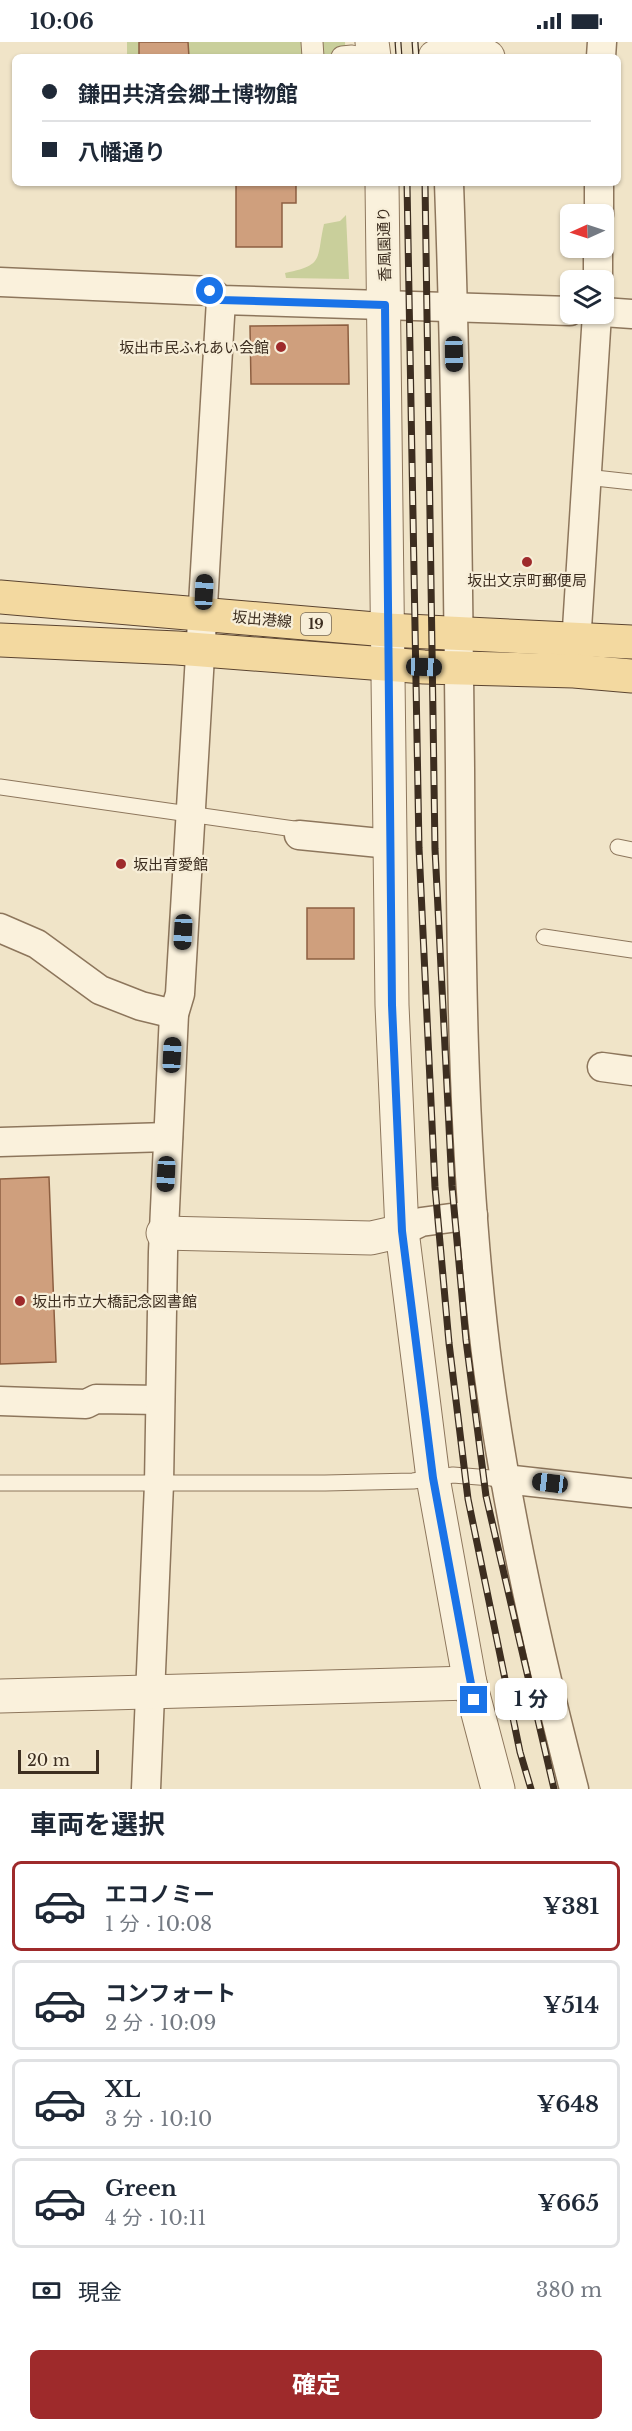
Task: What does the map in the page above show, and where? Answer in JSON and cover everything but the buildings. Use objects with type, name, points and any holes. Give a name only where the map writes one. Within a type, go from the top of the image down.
[{"type":"main road","name":"坂出港線","points":[[0,597],[387,630],[632,642]]},
{"type":"main road","points":[[0,640],[199,649],[387,664],[574,671],[632,676]]},
{"type":"street","name":"香風園通り","points":[[382,186],[392,1005],[402,1231],[433,1478],[470,1683],[498,1789]]},
{"type":"street","points":[[449,186],[454,307],[464,1043],[473,1215],[482,1325],[504,1479],[574,1789]]},
{"type":"street","points":[[599,186],[599,204]]},
{"type":"street","points":[[0,282],[210,291],[221,300],[560,311]]},
{"type":"street","points":[[146,1789],[159,1484],[164,1233],[174,1014],[180,993],[221,300]]},
{"type":"street","points":[[614,313],[632,314]]},
{"type":"street","points":[[574,671],[596,324]]},
{"type":"street","points":[[299,835],[390,844]]},
{"type":"street","points":[[0,928],[37,944],[100,990],[141,1006],[174,1014]]},
{"type":"street","points":[[602,1067],[632,1071]]},
{"type":"street","points":[[0,1142],[168,1137]]},
{"type":"street","points":[[164,1233],[371,1238],[402,1231],[421,1222],[473,1215]]},
{"type":"street","points":[[0,1401],[86,1404],[96,1400],[159,1400]]},
{"type":"street","points":[[504,1479],[632,1493]]},
{"type":"street","points":[[0,1696],[150,1690],[470,1683]]},
{"type":"lane","points":[[586,477],[632,482]]},
{"type":"lane","points":[[0,787],[189,816],[294,829],[299,835]]},
{"type":"lane","points":[[544,937],[632,950]]},
{"type":"lane","points":[[0,1483],[325,1484],[453,1475],[504,1479]]},
{"type":"green space","points":[[127,42],[345,42],[346,54],[127,54]]},
{"type":"green space","points":[[346,215],[349,279],[286,278],[285,273],[307,267],[316,259],[324,224],[340,221]]},
{"type":"railway","points":[[398,42],[399,54]]},
{"type":"railway","points":[[415,42],[416,54]]},
{"type":"railway","points":[[407,186],[419,848],[435,1187],[449,1343],[468,1499],[520,1752],[531,1789]]},
{"type":"railway","points":[[425,186],[435,849],[452,1186],[466,1340],[486,1496],[554,1789]]},
{"type":"place","name":"坂出市民ふれあい会館","points":[[281,347]]},
{"type":"place","name":"坂出文京町郵便局","points":[[527,562]]},
{"type":"place","name":"坂出育愛館","points":[[121,864]]},
{"type":"place","name":"坂出市立大橋記念図書館","points":[[20,1301]]},
{"type":"route","points":[[210,291],[221,300],[385,305],[392,1005],[402,1231],[433,1478],[474,1700]]}]
